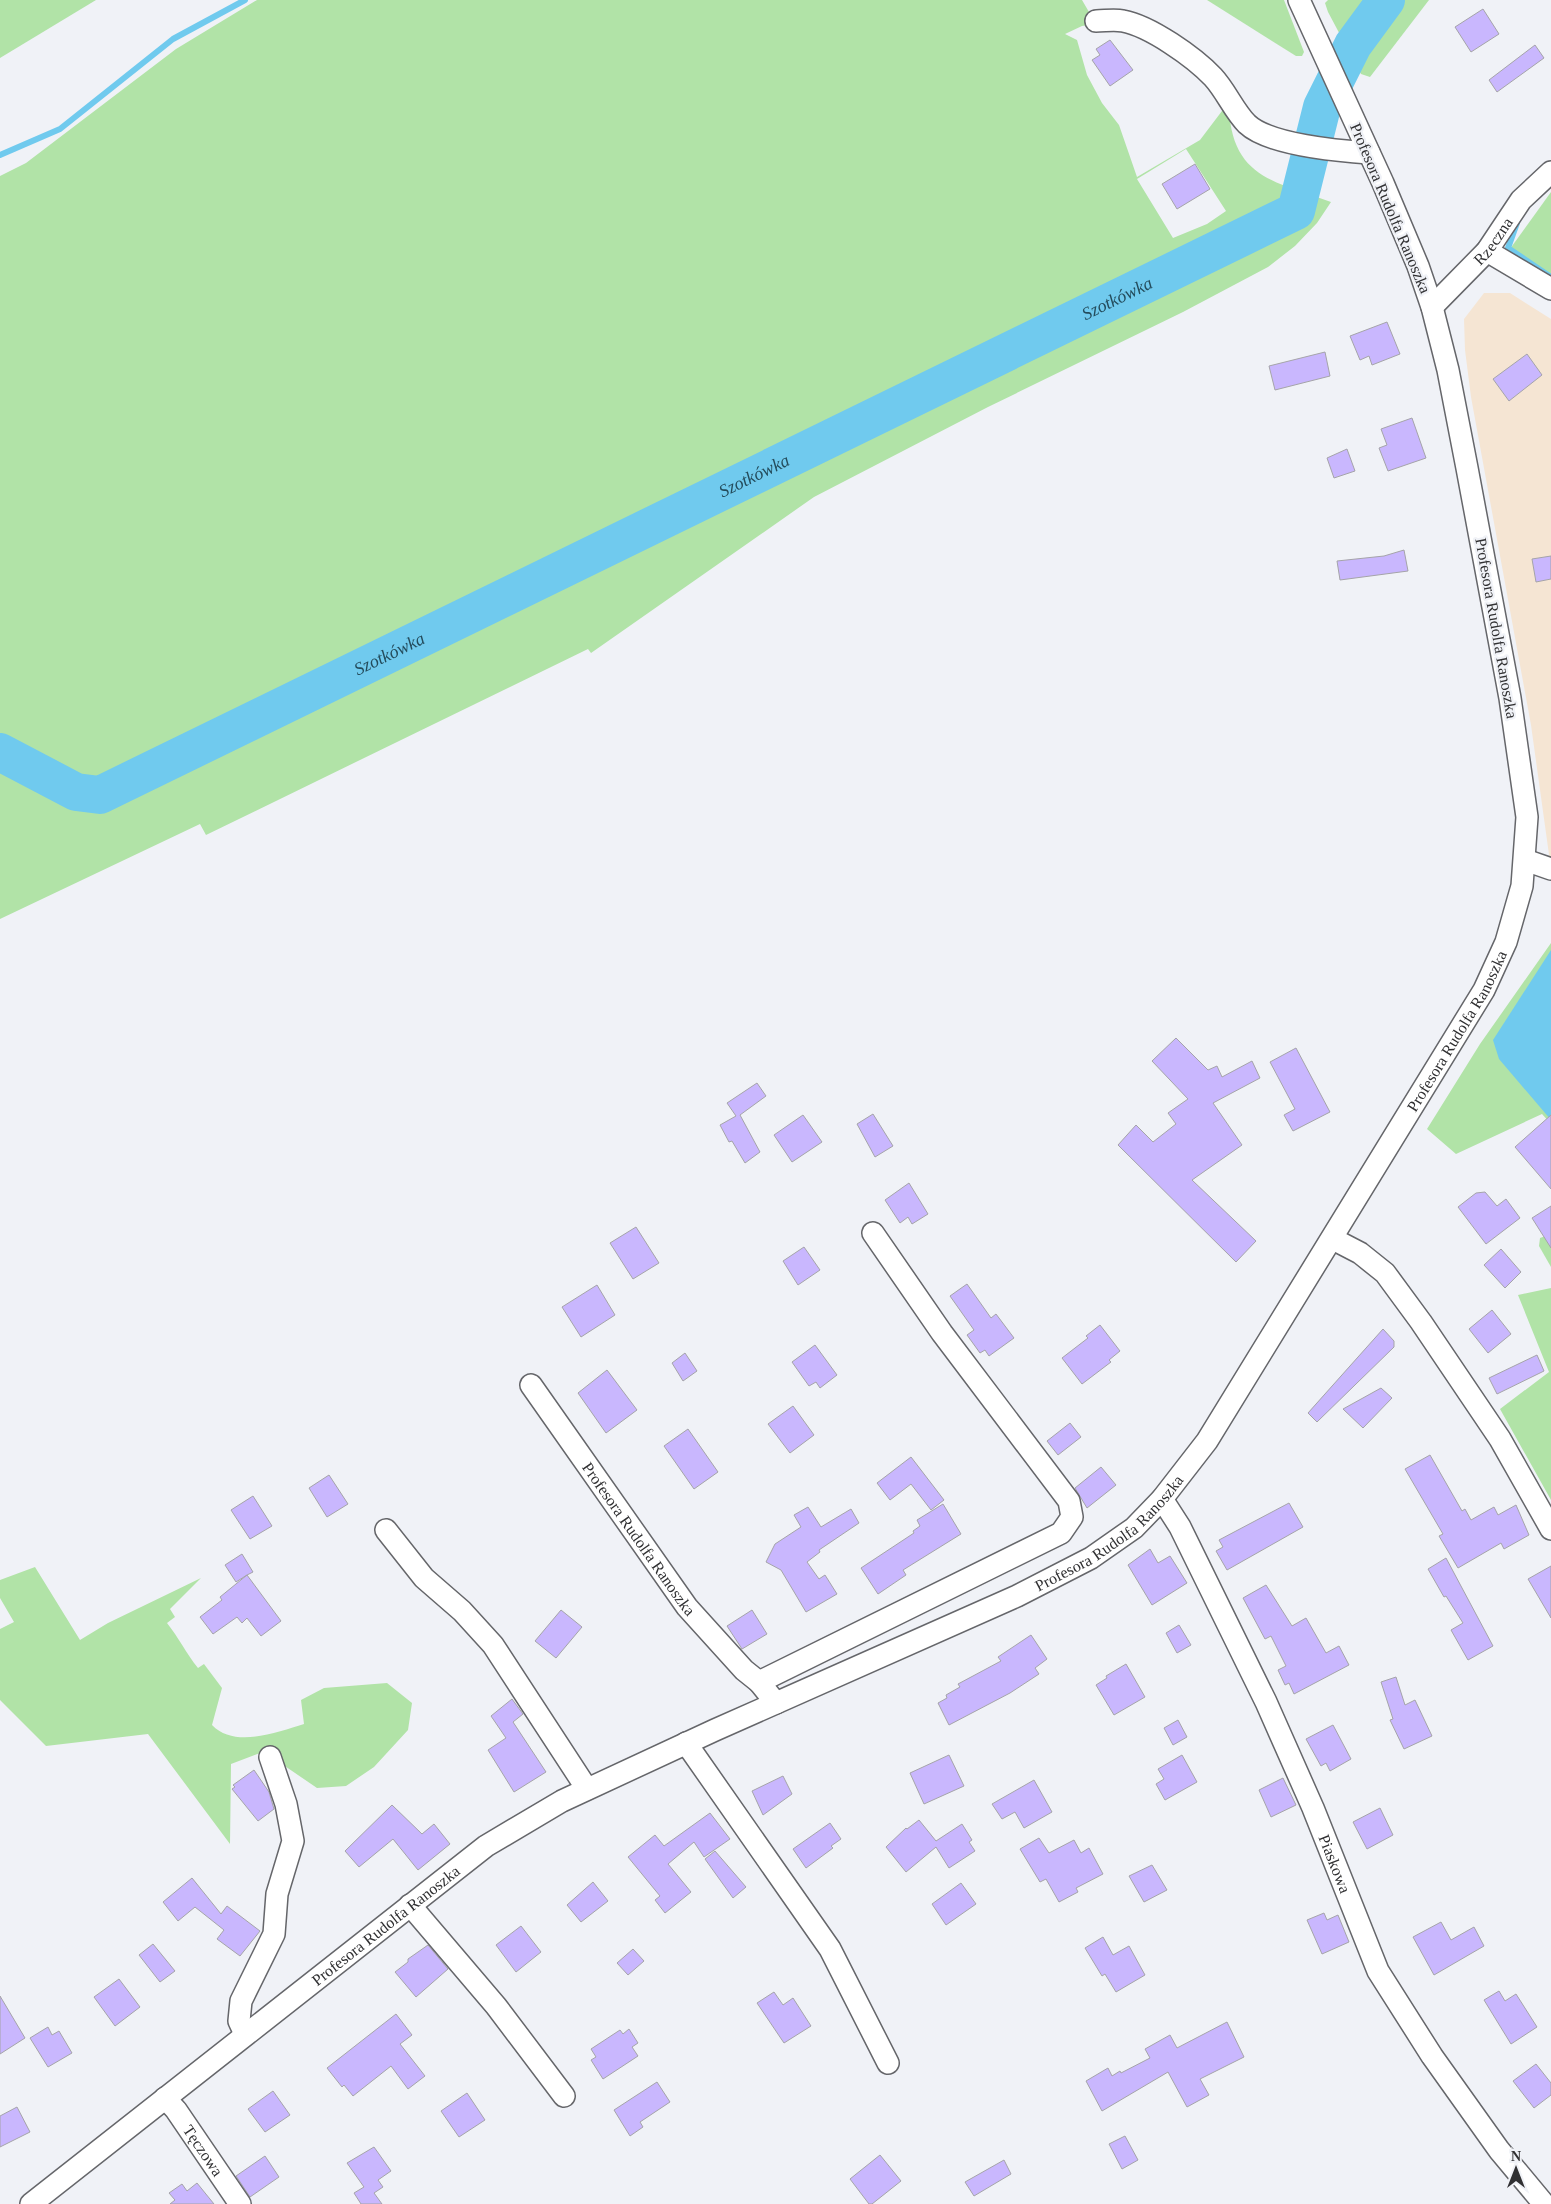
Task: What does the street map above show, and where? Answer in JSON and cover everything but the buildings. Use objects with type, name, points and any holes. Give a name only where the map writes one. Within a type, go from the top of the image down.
[{"type":"street","name":"Profesora Rudolfa Ranoszka","points":[[31,2204],[486,1846],[562,1801],[587,1789],[776,1702],[1017,1596],[1091,1558],[1134,1528],[1162,1499],[1207,1442],[1484,990],[1506,942],[1522,886],[1525,860],[1527,817],[1510,698],[1452,388],[1432,307],[1418,266],[1299,0]]},
{"type":"street","points":[[1096,21],[1123,21],[1134,24],[1190,57],[1212,77],[1247,124],[1278,139],[1332,150],[1369,153]]},
{"type":"street","name":"Rzeczna","points":[[1432,307],[1487,251],[1521,200],[1551,172]]},
{"type":"street","points":[[1487,251],[1551,289]]},
{"type":"street","points":[[1525,860],[1551,869]]},
{"type":"street","name":"Profesora Rudolfa Ranoszka","points":[[759,1682],[1061,1533],[1072,1517],[1070,1501],[942,1333],[873,1233]]},
{"type":"street","points":[[1333,1239],[1360,1253],[1385,1273],[1396,1287],[1500,1439],[1551,1529]]},
{"type":"street","name":"Profesora Rudolfa Ranoszka","points":[[531,1385],[687,1608],[776,1702]]},
{"type":"street","name":"Piaskowa","points":[[1162,1499],[1180,1527],[1266,1702],[1313,1808],[1378,1970],[1391,1993],[1499,2150],[1544,2204]]},
{"type":"street","points":[[386,1530],[424,1578],[462,1611],[493,1645],[587,1789]]},
{"type":"street","points":[[686,1743],[830,1949],[888,2063]]},
{"type":"street","points":[[245,2034],[239,2021],[241,2001],[274,1934],[277,1894],[293,1841],[286,1804],[270,1757]]},
{"type":"street","points":[[410,1905],[496,2006],[564,2096]]},
{"type":"street","name":"Tęczowa","points":[[165,2098],[176,2110],[240,2204]]},
{"type":"shaded area","points":[[1484,293],[1510,293],[1551,319],[1551,869],[1531,725],[1471,397],[1465,350],[1464,319]]},
{"type":"green space","points":[[0,0],[96,0],[0,58]]},
{"type":"green space","points":[[257,0],[1082,0],[1096,24],[1082,26],[1065,34],[1077,40],[1087,75],[1102,103],[1119,125],[1137,177],[1200,140],[1225,107],[1229,108],[1232,131],[1238,149],[1248,163],[1260,174],[1292,189],[1331,202],[1317,223],[1295,246],[1268,267],[1183,312],[988,407],[814,497],[591,653],[588,649],[206,835],[200,824],[0,919],[0,176],[26,163],[176,49]],"holes":[[[1186,149],[1226,211],[1207,224],[1173,238],[1137,179]]]},
{"type":"green space","points":[[1207,0],[1284,0],[1304,52],[1302,56],[1296,56]]},
{"type":"green space","points":[[1328,0],[1429,0],[1370,77],[1361,74],[1328,12],[1325,3]]},
{"type":"green space","points":[[1551,192],[1551,280],[1507,253]]},
{"type":"green space","points":[[1551,943],[1551,1124],[1542,1114],[1456,1154],[1427,1129],[1480,1044]]},
{"type":"green space","points":[[1551,1234],[1551,1267],[1539,1246],[1540,1238]]},
{"type":"green space","points":[[1551,1288],[1551,1500],[1500,1409],[1549,1372],[1518,1295]]},
{"type":"green space","points":[[35,1567],[80,1640],[108,1623],[201,1578],[170,1609],[175,1617],[167,1623],[198,1668],[204,1664],[222,1688],[212,1725],[221,1732],[232,1736],[244,1737],[281,1731],[304,1724],[301,1700],[324,1688],[387,1683],[412,1703],[408,1730],[374,1767],[346,1786],[317,1788],[276,1760],[268,1750],[231,1764],[230,1844],[148,1734],[46,1746],[0,1700],[0,1629],[14,1622],[0,1598],[0,1580]]},
{"type":"water","points":[[1551,950],[1551,1120],[1499,1059],[1493,1040]]},
{"type":"waterway","points":[[0,155],[60,129],[173,39],[245,0]]},
{"type":"waterway","name":"Szotkówka","points":[[0,752],[76,792],[100,795],[1296,211],[1322,107],[1353,45],[1386,0]]},
{"type":"waterway","points":[[1517,223],[1508,248],[1551,277]]}]
